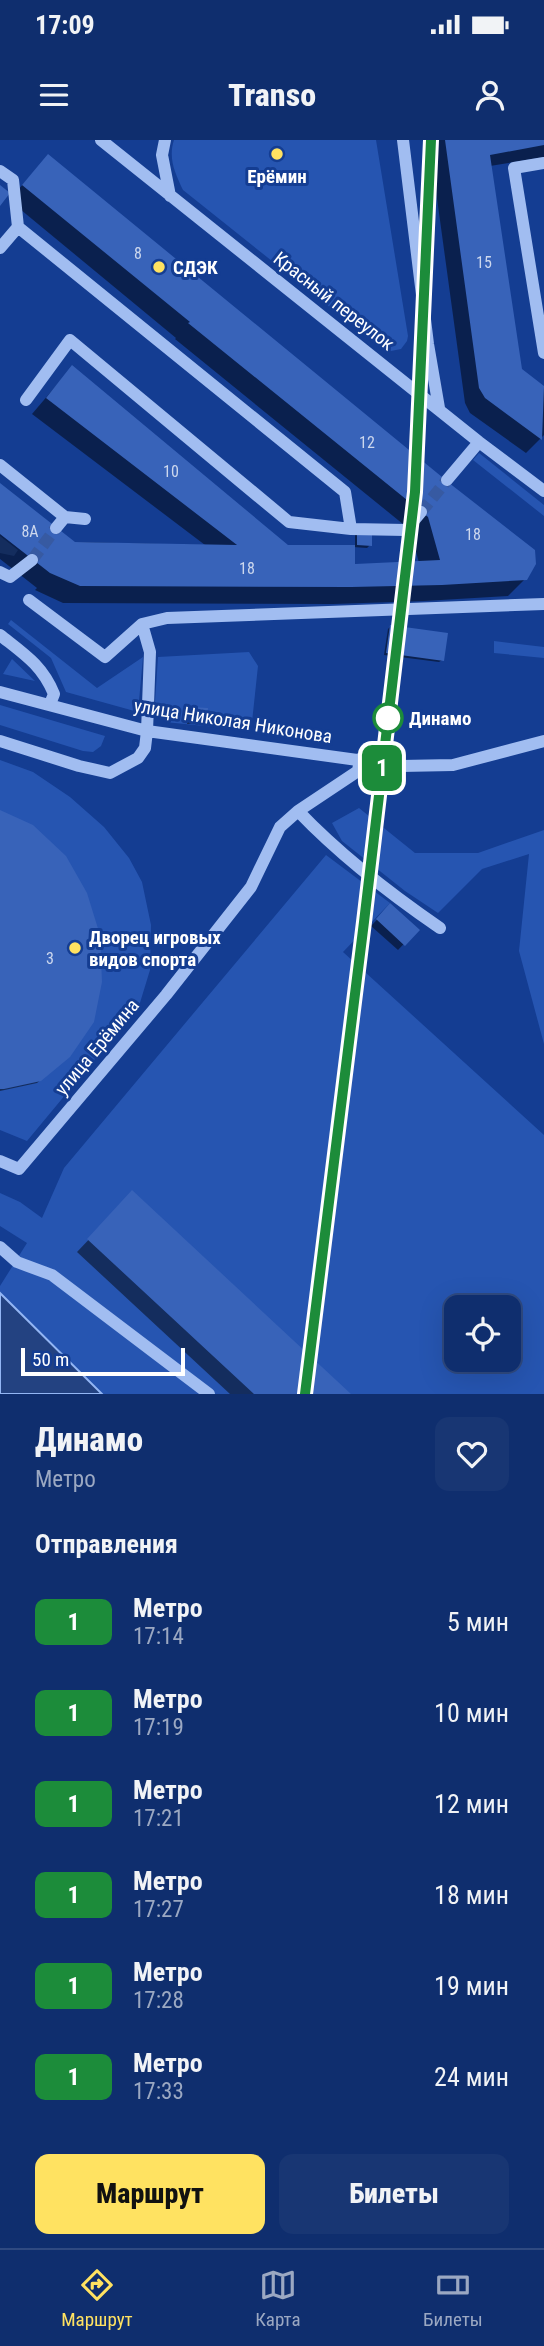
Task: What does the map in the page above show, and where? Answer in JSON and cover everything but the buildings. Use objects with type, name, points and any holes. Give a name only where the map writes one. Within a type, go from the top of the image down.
[{"type":"street","name":"Красный переулок","points":[[101,140],[544,491]]},
{"type":"street","points":[[165,140],[162,155],[170,196]]},
{"type":"street","points":[[403,140],[428,344],[439,408]]},
{"type":"street","points":[[544,163],[514,168],[544,353]]},
{"type":"street","points":[[0,171],[13,180],[18,227],[345,492],[351,529]]},
{"type":"street","points":[[0,248],[18,227]]},
{"type":"street","points":[[26,400],[70,340],[289,522],[351,529],[406,530],[421,512]]},
{"type":"street","points":[[447,480],[479,442]]},
{"type":"street","points":[[0,465],[65,517],[85,519]]},
{"type":"street","points":[[56,528],[65,517]]},
{"type":"street","points":[[0,572],[10,577],[32,559]]},
{"type":"street","points":[[29,600],[104,657],[142,624],[167,618],[544,604]]},
{"type":"street","points":[[0,741],[110,773],[138,758],[145,748],[148,731],[150,652],[142,624]]},
{"type":"street","points":[[0,635],[36,664],[46,676],[54,694],[50,704]]},
{"type":"street","name":"улица Николая Никонова","points":[[0,692],[148,731],[401,766],[453,765],[544,741]]},
{"type":"street","name":"улица Ерёмина","points":[[0,1161],[19,1169],[166,995],[251,887],[280,827],[298,811],[358,771],[360,760]]},
{"type":"street","points":[[298,811],[330,844],[398,899],[440,928]]},
{"type":"street","points":[[0,1247],[17,1262],[52,1275],[209,1394]]},
{"type":"shaded area","points":[[174,140],[376,140],[408,336],[401,349],[386,352],[183,190],[172,159]]},
{"type":"shaded area","points":[[479,453],[544,505],[544,516],[473,460]]},
{"type":"shaded area","points":[[0,536],[18,550],[14,556],[0,553]]},
{"type":"shaded area","points":[[11,620],[97,688],[143,657],[138,712],[66,692],[51,658],[8,624]]},
{"type":"shaded area","points":[[494,641],[544,647],[544,658],[494,653]]},
{"type":"shaded area","points":[[249,652],[258,666],[252,722],[245,730],[165,722],[155,702],[158,657]]},
{"type":"shaded area","points":[[12,659],[35,681],[3,674]]},
{"type":"shaded area","points":[[0,705],[105,736],[101,746],[93,752],[83,751],[0,725]]},
{"type":"shaded area","name":"Дворец игровых видов спорта","points":[[0,760],[33,772],[70,797],[104,827],[129,858],[142,882],[151,925],[150,970],[139,1006],[27,1141],[0,1130]]},
{"type":"shaded area","points":[[359,808],[415,853],[478,853],[544,830],[544,1044],[519,951],[529,854],[482,869],[438,913],[405,891],[342,841],[332,823]]},
{"type":"shaded area","points":[[326,855],[390,903],[343,952],[544,1135],[544,1394],[102,1394],[0,1293],[0,1286],[27,1243],[0,1226],[0,1193],[20,1202],[42,1218],[64,1168]]},
{"type":"shaded area","points":[[0,1293],[102,1394],[0,1394]]},
{"type":"tunnel","points":[[421,512],[447,480]]},
{"type":"tunnel","points":[[32,560],[56,528]]},
{"type":"metro line","name":"1","points":[[305,1394],[415,492],[431,140]]},
{"type":"place","name":"Ерёмин","points":[[277,154]]},
{"type":"place","name":"СДЭК","points":[[159,267]]},
{"type":"place","name":"Динамо","points":[[388,718]]},
{"type":"place","name":"Дворец игровых видов спорта","points":[[75,948]]}]
